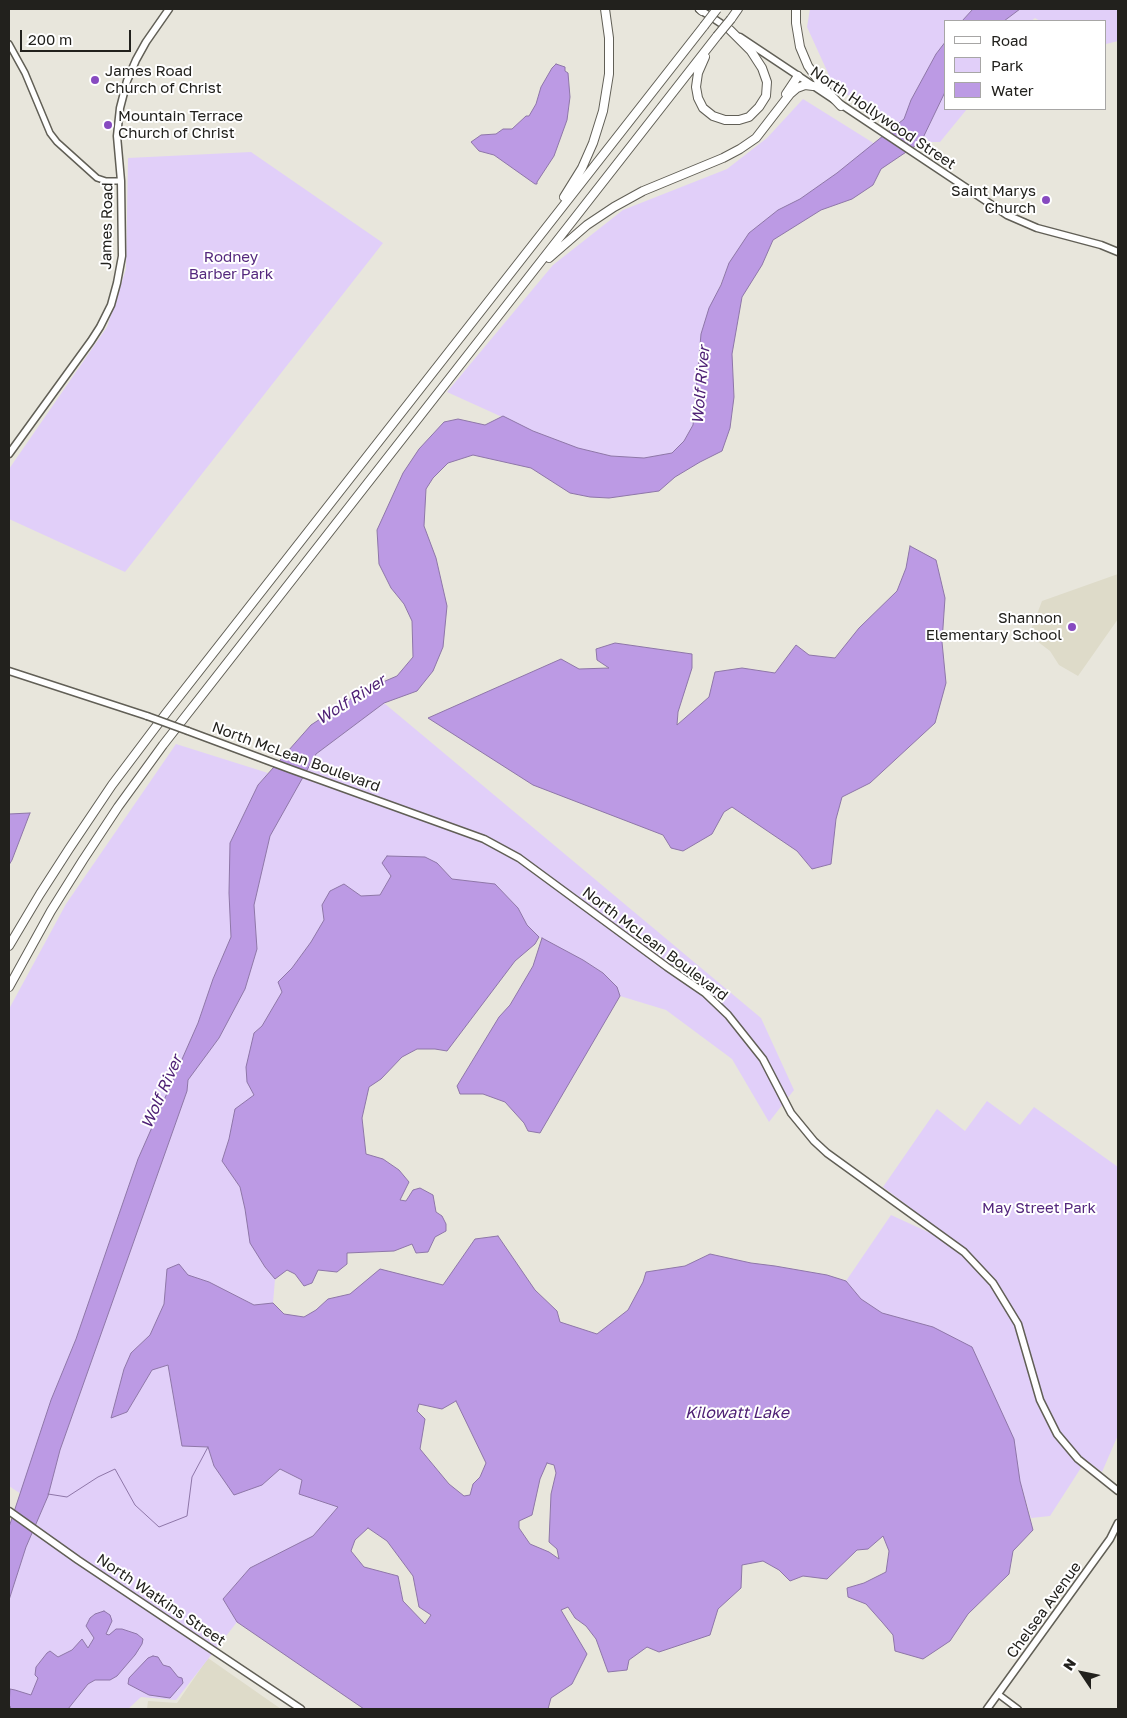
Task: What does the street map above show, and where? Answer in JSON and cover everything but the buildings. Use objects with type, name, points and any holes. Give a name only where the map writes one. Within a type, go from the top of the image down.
[{"type":"highway","points":[[534,243],[582,168],[596,135],[603,111],[609,74],[609,38],[605,9]]},
{"type":"highway","points":[[9,946],[69,848],[150,734],[717,9]]},
{"type":"highway","points":[[9,987],[51,911],[83,860],[118,807],[163,745],[738,9]]},
{"type":"highway","points":[[796,9],[800,47],[808,66],[823,87],[841,106]]},
{"type":"highway","points":[[715,39],[698,73],[696,86],[698,98],[703,108],[712,116],[725,120],[739,120],[749,116],[759,107],[766,96],[767,82],[762,68],[751,51],[730,30]]},
{"type":"highway","points":[[769,121],[798,76]]},
{"type":"highway","points":[[526,281],[580,231],[614,207],[643,191],[740,149],[756,138],[790,94],[797,88],[805,85],[812,86]]},
{"type":"main road","name":"James Road","points":[[9,454],[91,341],[111,305],[122,256],[121,181],[117,136],[120,109],[131,69],[146,42],[169,9]]},
{"type":"main road","name":"North Hollywood Street","points":[[700,10],[841,106],[1007,215],[1036,228],[1096,243],[1118,252]]},
{"type":"main road","name":"North McLean Boulevard","points":[[9,671],[188,730],[484,839],[518,858],[705,993],[728,1014],[763,1059],[791,1112],[814,1141],[827,1153],[964,1252],[993,1283],[1018,1324],[1040,1400],[1057,1434],[1078,1459],[1118,1492]]},
{"type":"main road","name":"North Watkins Street","points":[[9,1511],[78,1560],[301,1709]]},
{"type":"main road","name":"Chelsea Avenue","points":[[986,1709],[1110,1540],[1118,1523]]},
{"type":"street","points":[[9,44],[25,73],[50,133],[57,142],[97,178],[106,181],[121,181]]},
{"type":"street","points":[[998,1694],[1018,1709]]},
{"type":"shaded area","name":"Shannon Elementary School","points":[[1118,574],[1118,619],[1078,676],[1059,665],[1050,651],[1029,635],[1042,601]]},
{"type":"shaded area","points":[[208,1658],[281,1709],[147,1709],[148,1701],[177,1703]]},
{"type":"green space","points":[[810,9],[973,9],[963,20],[944,20],[944,44],[936,54],[911,100],[904,119],[893,128],[833,84],[807,27]]},
{"type":"green space","points":[[1020,9],[1118,9],[1118,41],[1107,44],[1107,20],[1038,20],[1035,18],[1032,20],[1005,20]]},
{"type":"green space","points":[[944,94],[944,110],[966,110],[940,142],[921,142]]},
{"type":"green space","points":[[803,99],[875,144],[800,199],[778,210],[749,233],[729,263],[701,334],[693,425],[684,441],[672,453],[644,458],[611,456],[578,448],[533,431],[447,392],[553,265],[623,210],[727,169],[767,138]]},
{"type":"green space","name":"Rodney Barber Park","points":[[251,152],[383,243],[125,572],[9,519],[9,469],[107,327],[126,269],[128,158]]},
{"type":"green space","points":[[384,703],[761,1018],[794,1090],[769,1122],[732,1059],[666,1010],[620,996],[617,987],[603,973],[583,960],[539,937],[527,925],[518,908],[495,884],[452,879],[437,863],[383,863],[391,876],[380,895],[361,896],[344,884],[322,905],[324,920],[292,968],[278,982],[282,992],[262,1026],[254,1033],[247,1082],[254,1095],[229,1139],[222,1161],[240,1187],[245,1209],[265,1267],[275,1279],[273,1303],[254,1305],[209,1282],[167,1269],[164,1304],[150,1335],[131,1353],[124,1369],[111,1417],[127,1412],[152,1370],[168,1365],[182,1446],[208,1447],[214,1466],[262,1485],[280,1469],[302,1480],[300,1494],[339,1507],[313,1536],[250,1568],[223,1599],[237,1622],[176,1700],[141,1697],[128,1709],[68,1709],[88,1684],[95,1680],[110,1680],[117,1676],[135,1655],[105,1633],[112,1621],[95,1614],[90,1618],[86,1626],[94,1638],[88,1648],[82,1639],[72,1650],[58,1657],[50,1651],[36,1667],[38,1678],[31,1696],[10,1689],[9,1691],[9,1600],[26,1547],[48,1496],[60,1450],[187,1091],[188,1080],[219,1038],[245,989],[257,949],[254,905],[270,836],[316,754]]},
{"type":"green space","points":[[176,744],[268,773],[258,785],[230,843],[229,893],[231,937],[213,979],[198,1023],[138,1159],[76,1339],[51,1400],[21,1494],[9,1486],[9,1009],[66,904]]},
{"type":"green space","name":"May Street Park","points":[[987,1101],[1020,1125],[1034,1107],[1118,1167],[1118,1435],[1102,1472],[1086,1460],[1050,1516],[1031,1518],[1020,1481],[933,1327],[882,1313],[861,1299],[846,1281],[891,1215],[963,1248],[883,1187],[937,1109],[965,1131]]},
{"type":"water","points":[[973,9],[1020,9],[1005,20],[963,20]]},
{"type":"water","name":"Wolf River","points":[[944,44],[944,94],[921,142],[881,169],[873,185],[852,199],[821,210],[773,240],[762,265],[742,297],[732,354],[734,397],[730,428],[722,451],[675,477],[659,491],[609,498],[570,493],[531,468],[473,455],[448,463],[433,478],[426,489],[424,526],[436,558],[447,606],[443,647],[433,671],[417,691],[384,703],[316,754],[270,836],[254,905],[257,949],[245,989],[219,1038],[188,1080],[187,1091],[60,1450],[48,1496],[26,1547],[9,1600],[9,1527],[51,1400],[76,1339],[138,1159],[198,1023],[213,979],[231,937],[229,893],[230,843],[258,785],[311,725],[364,690],[397,676],[413,657],[412,621],[404,604],[391,588],[379,564],[377,530],[403,473],[419,449],[444,422],[458,419],[485,425],[503,416],[533,431],[578,448],[611,456],[644,458],[672,453],[684,441],[693,425],[701,334],[709,308],[721,285],[729,263],[749,233],[778,210],[800,199],[837,173],[904,119],[911,100],[936,54]]},
{"type":"water","points":[[556,64],[565,67],[565,71],[568,73],[570,97],[567,120],[554,156],[537,184],[535,184],[494,155],[479,151],[471,142],[481,135],[496,134],[503,129],[512,129],[526,116],[529,116],[536,104],[541,87]]},
{"type":"water","points":[[910,546],[936,560],[945,598],[942,642],[946,683],[935,723],[870,783],[842,797],[836,819],[831,864],[812,869],[797,851],[732,807],[724,812],[712,834],[683,851],[671,848],[663,835],[533,785],[428,718],[561,659],[579,669],[609,668],[597,660],[596,649],[615,643],[692,654],[692,668],[678,712],[677,725],[709,697],[715,672],[742,668],[775,673],[796,645],[809,655],[835,658],[859,628],[897,591],[906,568]]},
{"type":"water","points":[[30,813],[12,860],[9,865],[9,814]]},
{"type":"water","points":[[387,856],[425,857],[437,863],[452,879],[495,884],[518,908],[527,925],[539,937],[535,944],[515,961],[447,1051],[417,1049],[402,1057],[381,1079],[369,1087],[362,1118],[366,1154],[383,1159],[399,1170],[409,1182],[400,1200],[406,1201],[413,1190],[420,1188],[433,1195],[436,1212],[442,1216],[446,1224],[446,1231],[435,1237],[428,1252],[416,1253],[412,1244],[394,1251],[347,1253],[347,1264],[337,1272],[318,1270],[312,1283],[304,1286],[295,1274],[287,1270],[275,1279],[265,1267],[250,1243],[240,1187],[222,1161],[235,1109],[254,1095],[247,1082],[246,1067],[254,1033],[262,1026],[282,992],[278,982],[292,968],[324,920],[322,905],[330,891],[344,884],[361,896],[380,895],[391,876],[382,863]]},
{"type":"water","points":[[542,938],[603,973],[617,987],[620,996],[540,1133],[528,1131],[524,1123],[505,1102],[483,1094],[460,1094],[457,1086],[533,966]]},
{"type":"water","name":"Kilowatt Lake","points":[[498,1236],[535,1290],[557,1311],[560,1322],[597,1334],[628,1310],[643,1282],[646,1272],[685,1266],[710,1254],[751,1263],[827,1275],[846,1281],[861,1299],[882,1313],[933,1327],[972,1347],[1014,1439],[1020,1481],[1033,1530],[1013,1551],[1009,1574],[968,1614],[950,1641],[923,1659],[895,1651],[893,1635],[882,1622],[866,1604],[848,1597],[847,1588],[864,1583],[886,1572],[889,1551],[883,1536],[868,1549],[857,1550],[827,1579],[803,1576],[790,1581],[779,1570],[763,1561],[742,1565],[741,1588],[718,1609],[710,1635],[659,1652],[647,1647],[629,1660],[627,1670],[608,1672],[596,1639],[586,1626],[575,1618],[568,1607],[561,1610],[587,1654],[572,1684],[551,1698],[548,1709],[364,1709],[237,1622],[223,1599],[250,1568],[313,1536],[338,1507],[299,1494],[302,1480],[280,1469],[262,1485],[234,1495],[214,1466],[208,1447],[182,1446],[168,1365],[152,1370],[127,1412],[111,1418],[124,1369],[131,1353],[150,1335],[164,1304],[167,1269],[179,1264],[188,1275],[209,1282],[254,1305],[273,1303],[284,1314],[304,1317],[316,1310],[328,1299],[350,1294],[380,1269],[443,1285],[475,1239]],"holes":[[[456,1401],[486,1463],[480,1477],[473,1484],[470,1495],[464,1496],[449,1484],[420,1449],[425,1419],[417,1411],[419,1404],[442,1409]],[[547,1463],[554,1465],[556,1473],[551,1494],[549,1542],[557,1549],[559,1559],[549,1552],[530,1544],[519,1528],[519,1521],[532,1515],[540,1479]],[[368,1528],[387,1541],[413,1576],[419,1607],[431,1615],[425,1624],[403,1601],[398,1576],[364,1567],[351,1551],[355,1540]]]},
{"type":"water","points":[[104,1611],[110,1615],[112,1621],[106,1634],[109,1635],[116,1629],[122,1629],[137,1634],[143,1639],[135,1655],[117,1676],[110,1680],[95,1680],[88,1684],[68,1709],[9,1709],[11,1707],[9,1706],[10,1689],[31,1695],[38,1678],[35,1675],[36,1667],[47,1653],[50,1651],[58,1657],[72,1650],[82,1639],[88,1648],[94,1638],[86,1626],[90,1618]]},
{"type":"water","points":[[158,1657],[163,1665],[170,1667],[178,1677],[182,1678],[183,1683],[170,1698],[149,1695],[128,1684],[129,1678],[148,1658]]},
{"type":"waterway","points":[[48,1494],[67,1497],[98,1477],[115,1469],[135,1505],[159,1527],[187,1516],[192,1477],[208,1447]]},
{"type":"place","name":"James Road Church of Christ","points":[[95,80]]},
{"type":"place","name":"Mountain Terrace Church of Christ","points":[[108,125]]},
{"type":"place","name":"Saint Marys Church","points":[[1046,200]]},
{"type":"place","name":"Shannon Elementary School","points":[[1072,627]]}]
